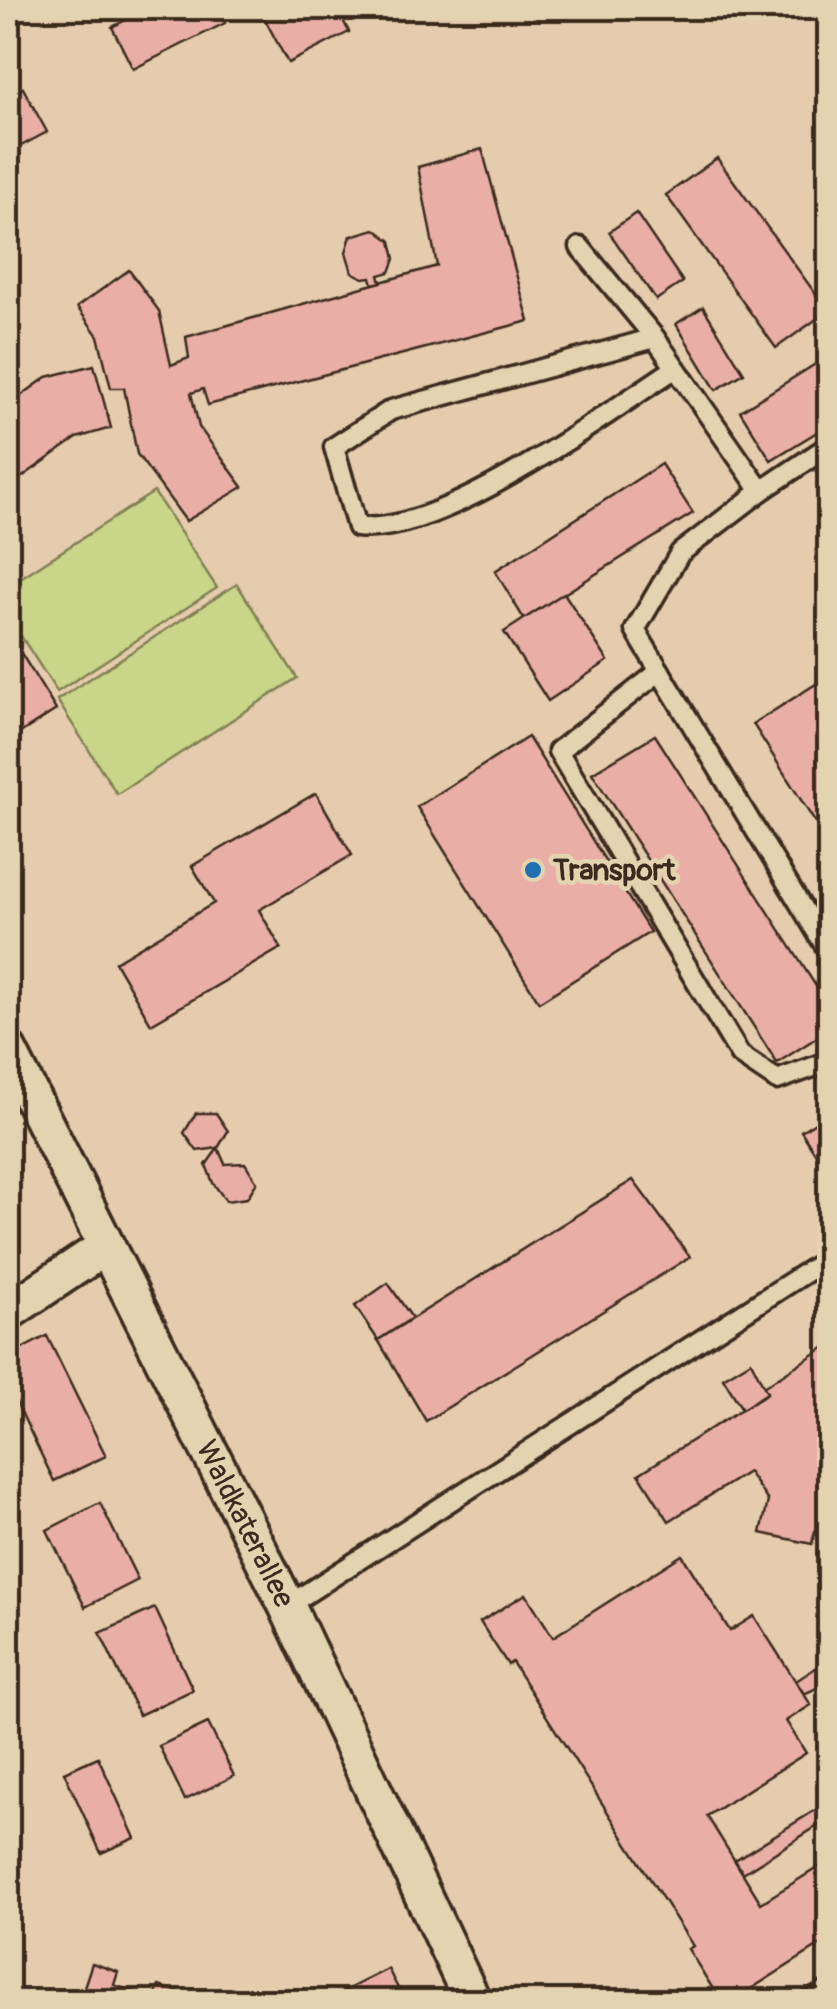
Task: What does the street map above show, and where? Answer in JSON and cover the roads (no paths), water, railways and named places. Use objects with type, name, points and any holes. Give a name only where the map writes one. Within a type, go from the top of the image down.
[{"type":"street","name":"Waldkaterallee","points":[[8,1050],[287,1606],[472,2002]]},
{"type":"street","points":[[8,1312],[105,1247]]},
{"type":"lane","points":[[580,247],[655,338],[762,491]]},
{"type":"lane","points":[[655,338],[390,410],[334,447],[357,527],[381,530],[421,519],[521,468],[676,368]]},
{"type":"lane","points":[[830,445],[680,553],[635,630],[830,954]]},
{"type":"lane","points":[[660,671],[558,751],[740,1056],[777,1080],[830,1061]]},
{"type":"lane","points":[[287,1606],[830,1257]]},
{"type":"lane","points":[[808,2002],[830,1989]]},
{"type":"place","name":"Transport","points":[[533,870]]}]
